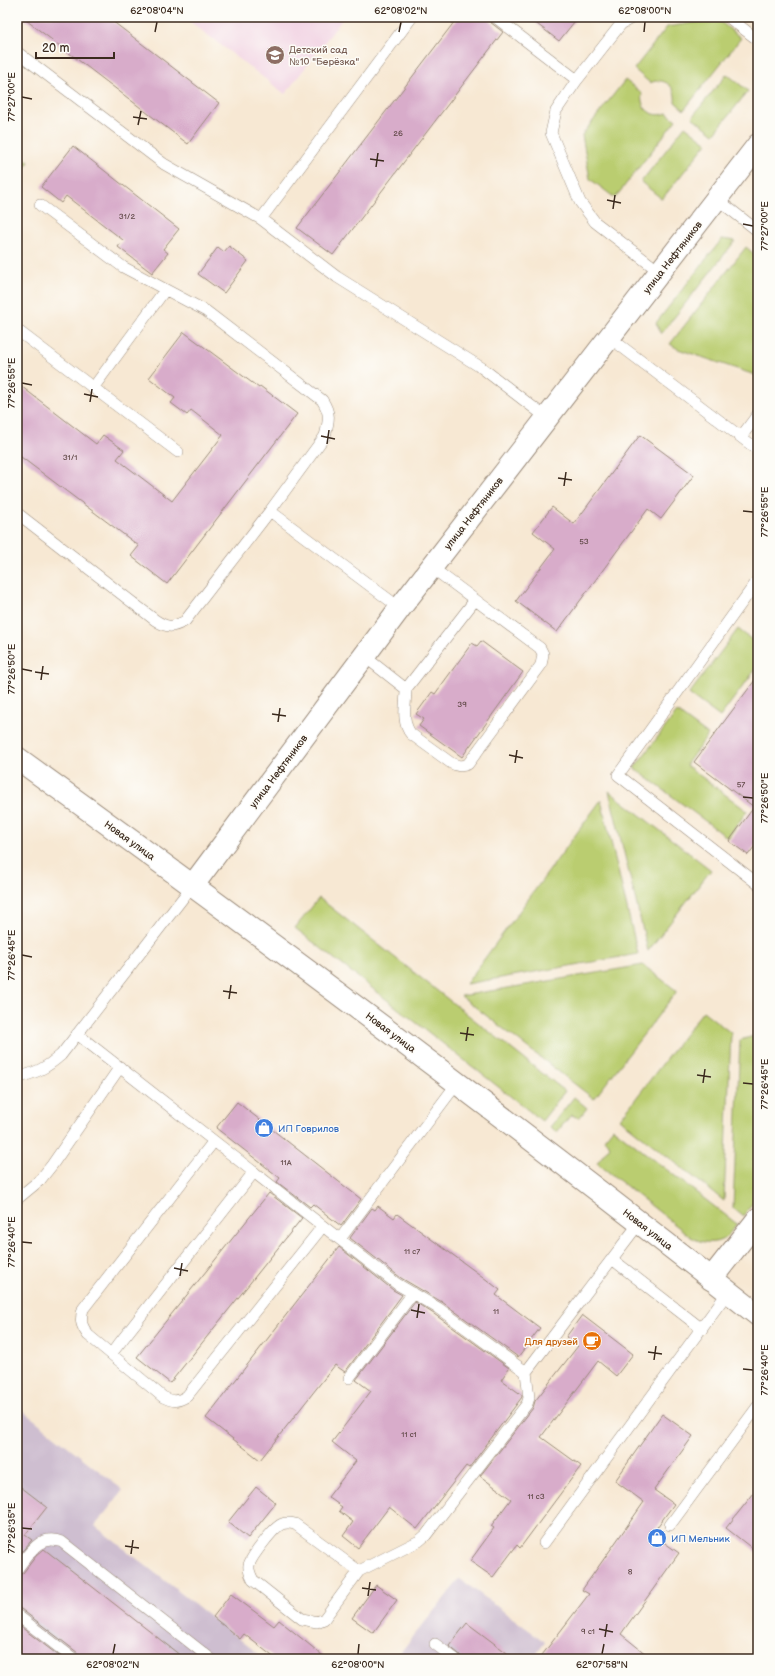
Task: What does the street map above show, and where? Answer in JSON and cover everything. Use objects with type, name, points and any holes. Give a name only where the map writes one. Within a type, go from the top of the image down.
[{"type":"street","name":"улица Нефтяников","points":[[193,885],[431,567],[758,145]]},
{"type":"street","name":"Новая улица","points":[[17,758],[193,885],[458,1082],[758,1315]]},
{"type":"street","points":[[711,1278],[758,1219]]},
{"type":"lane","points":[[261,219],[412,17]]},
{"type":"lane","points":[[495,17],[577,80]]},
{"type":"lane","points":[[633,17],[621,24],[577,80],[556,111],[551,133],[580,202],[595,222],[660,272]]},
{"type":"lane","points":[[728,17],[758,40]]},
{"type":"lane","points":[[17,52],[164,164],[261,219],[337,277],[482,368],[547,418]]},
{"type":"lane","points":[[716,199],[758,231]]},
{"type":"lane","points":[[17,513],[155,620],[164,626],[174,626],[185,621],[270,511],[325,436],[328,423],[328,410],[322,400],[206,312],[123,267],[40,205]]},
{"type":"lane","points":[[93,388],[166,290]]},
{"type":"lane","points":[[17,330],[178,452]]},
{"type":"lane","points":[[609,338],[758,450]]},
{"type":"lane","points":[[741,437],[758,414]]},
{"type":"lane","points":[[270,511],[400,608]]},
{"type":"lane","points":[[431,567],[540,648],[543,654],[541,665],[468,764],[457,766],[411,734],[407,729],[405,722],[406,690],[475,600]]},
{"type":"lane","points":[[758,580],[618,775],[758,884]]},
{"type":"lane","points":[[364,656],[406,690]]},
{"type":"lane","points":[[17,1078],[34,1073],[48,1066],[60,1055],[193,885]]},
{"type":"lane","points":[[77,1034],[397,1284],[438,1308],[526,1372]]},
{"type":"lane","points":[[17,1199],[40,1180],[52,1165],[120,1067]]},
{"type":"lane","points":[[340,1239],[458,1082]]},
{"type":"lane","points":[[214,1141],[83,1309],[81,1318],[82,1326],[88,1335],[163,1397],[171,1401],[178,1401],[187,1396],[323,1226]]},
{"type":"lane","points":[[111,1354],[254,1172]]},
{"type":"lane","points":[[359,1571],[295,1524],[288,1522],[275,1529],[252,1558],[249,1566],[249,1573],[253,1580],[302,1619],[317,1622],[324,1619],[359,1571],[419,1541],[426,1535],[527,1404],[529,1398],[526,1372],[640,1222]]},
{"type":"lane","points":[[612,1259],[702,1328]]},
{"type":"lane","points":[[544,1543],[728,1292]]},
{"type":"lane","points":[[349,1378],[413,1293]]},
{"type":"lane","points":[[670,1524],[758,1406]]},
{"type":"lane","points":[[17,1569],[34,1547],[44,1540],[54,1539],[62,1542],[211,1659]]},
{"type":"lane","points":[[17,1615],[74,1659]]},
{"type":"lane","points":[[435,1644],[455,1659]]},
{"type":"shaded area","name":"Детский сад №10 \"Берёзка\"","points":[[184,17],[344,17],[285,94]]},
{"type":"shaded area","points":[[17,1406],[123,1490],[95,1526],[265,1659],[17,1659]]},
{"type":"shaded area","points":[[460,1579],[545,1642],[533,1659],[395,1659]]},
{"type":"green space","points":[[717,19],[741,38],[684,110],[675,102],[674,92],[668,84],[660,81],[650,83],[634,69],[667,27]]},
{"type":"green space","points":[[727,74],[748,91],[714,134],[692,117]]},
{"type":"green space","points":[[625,80],[642,93],[643,103],[648,111],[656,115],[667,113],[676,120],[615,198],[590,179],[582,135]]},
{"type":"green space","points":[[685,126],[707,143],[662,199],[641,182]]},
{"type":"green space","points":[[17,152],[29,162],[17,177]]},
{"type":"green space","points":[[722,239],[735,241],[661,334],[656,323]]},
{"type":"green space","points":[[746,247],[753,253],[758,261],[758,376],[678,349],[670,344]]},
{"type":"green space","points":[[738,629],[756,643],[758,641],[758,666],[720,717],[689,694]]},
{"type":"green space","points":[[677,712],[708,735],[686,765],[747,811],[728,838],[634,768]]},
{"type":"green space","points":[[609,791],[711,870],[648,951]]},
{"type":"green space","points":[[601,800],[638,954],[466,984]]},
{"type":"green space","points":[[319,898],[565,1091],[542,1121],[295,928]]},
{"type":"green space","points":[[643,965],[677,991],[594,1099],[461,996]]},
{"type":"green space","points":[[703,1011],[731,1033],[724,1201],[620,1119]]},
{"type":"green space","points":[[758,1035],[758,1196],[743,1216],[733,1208],[740,1040]]},
{"type":"green space","points":[[574,1097],[587,1108],[579,1118],[571,1115],[557,1132],[550,1127]]},
{"type":"green space","points":[[613,1128],[737,1224],[726,1237],[717,1242],[703,1242],[691,1237],[597,1163],[610,1146],[604,1139]]},
{"type":"building","points":[[22,17],[107,17],[219,103],[188,144]]},
{"type":"building","points":[[458,17],[488,17],[490,22],[503,32],[333,255],[297,228]]},
{"type":"building","points":[[528,17],[578,17],[559,41]]},
{"type":"building","points":[[73,146],[179,229],[163,249],[168,253],[152,273],[118,247],[123,240],[66,196],[61,203],[41,187]]},
{"type":"building","points":[[229,246],[248,261],[224,293],[198,274],[218,247],[224,252]]},
{"type":"building","points":[[184,332],[259,388],[260,386],[297,414],[167,584],[131,556],[139,546],[17,454],[17,383],[96,444],[103,435],[124,450],[117,459],[172,501],[223,435],[191,410],[187,415],[171,403],[175,398],[149,378]]},
{"type":"building","points":[[640,435],[694,475],[661,519],[648,509],[557,632],[516,601],[555,549],[533,532],[552,507],[574,524]]},
{"type":"building","points":[[481,641],[523,672],[462,757],[419,726],[424,719],[416,714],[432,692],[435,694],[472,643],[477,646]]},
{"type":"building","points":[[758,676],[758,842],[748,855],[729,841],[754,807],[694,762]]},
{"type":"building","points":[[237,1102],[361,1199],[341,1226],[313,1204],[310,1207],[277,1182],[280,1178],[216,1128]]},
{"type":"building","points":[[269,1193],[302,1218],[170,1383],[137,1357]]},
{"type":"building","points":[[378,1206],[394,1218],[397,1214],[483,1277],[500,1290],[496,1295],[540,1328],[518,1357],[442,1302],[401,1278],[350,1238],[372,1208],[375,1210]]},
{"type":"building","points":[[339,1247],[393,1290],[402,1295],[345,1372],[335,1365],[260,1460],[206,1418]]},
{"type":"building","points":[[415,1302],[509,1368],[501,1380],[522,1395],[522,1397],[469,1468],[466,1466],[417,1529],[389,1507],[358,1548],[343,1536],[353,1522],[339,1511],[342,1507],[328,1497],[356,1461],[332,1442],[371,1391],[356,1380]]},
{"type":"building","points":[[582,1315],[633,1354],[616,1376],[598,1361],[541,1437],[581,1466],[520,1548],[517,1545],[493,1577],[470,1561],[494,1528],[491,1526],[511,1499],[480,1476],[533,1408],[535,1401],[578,1346],[566,1337]]},
{"type":"building","points":[[662,1414],[693,1436],[654,1490],[674,1504],[652,1534],[679,1553],[621,1634],[652,1659],[539,1659],[589,1594],[582,1590],[644,1502],[615,1481]]},
{"type":"building","points":[[17,1484],[47,1507],[25,1535],[32,1540],[17,1557]]},
{"type":"building","points":[[256,1487],[276,1503],[248,1538],[228,1522]]},
{"type":"building","points":[[758,1488],[758,1553],[726,1528]]},
{"type":"building","points":[[44,1549],[185,1659],[81,1659],[78,1653],[21,1609],[17,1608],[17,1576],[23,1573],[36,1556]]},
{"type":"building","points":[[376,1585],[397,1600],[373,1633],[352,1618]]},
{"type":"building","points":[[231,1594],[274,1626],[279,1620],[327,1659],[276,1659],[244,1634],[240,1639],[213,1617]]},
{"type":"building","points":[[467,1623],[515,1659],[462,1659],[459,1654],[449,1646]]},
{"type":"building","points":[[17,1624],[63,1659],[17,1659]]},
{"type":"place","name":"Детский сад №10 \"Берёзка\"","points":[[275,55]]},
{"type":"place","name":"ИП Говрилов","points":[[264,1128]]},
{"type":"place","name":"Для друзей","points":[[592,1341]]},
{"type":"place","name":"ИП Мельник","points":[[657,1538]]}]
